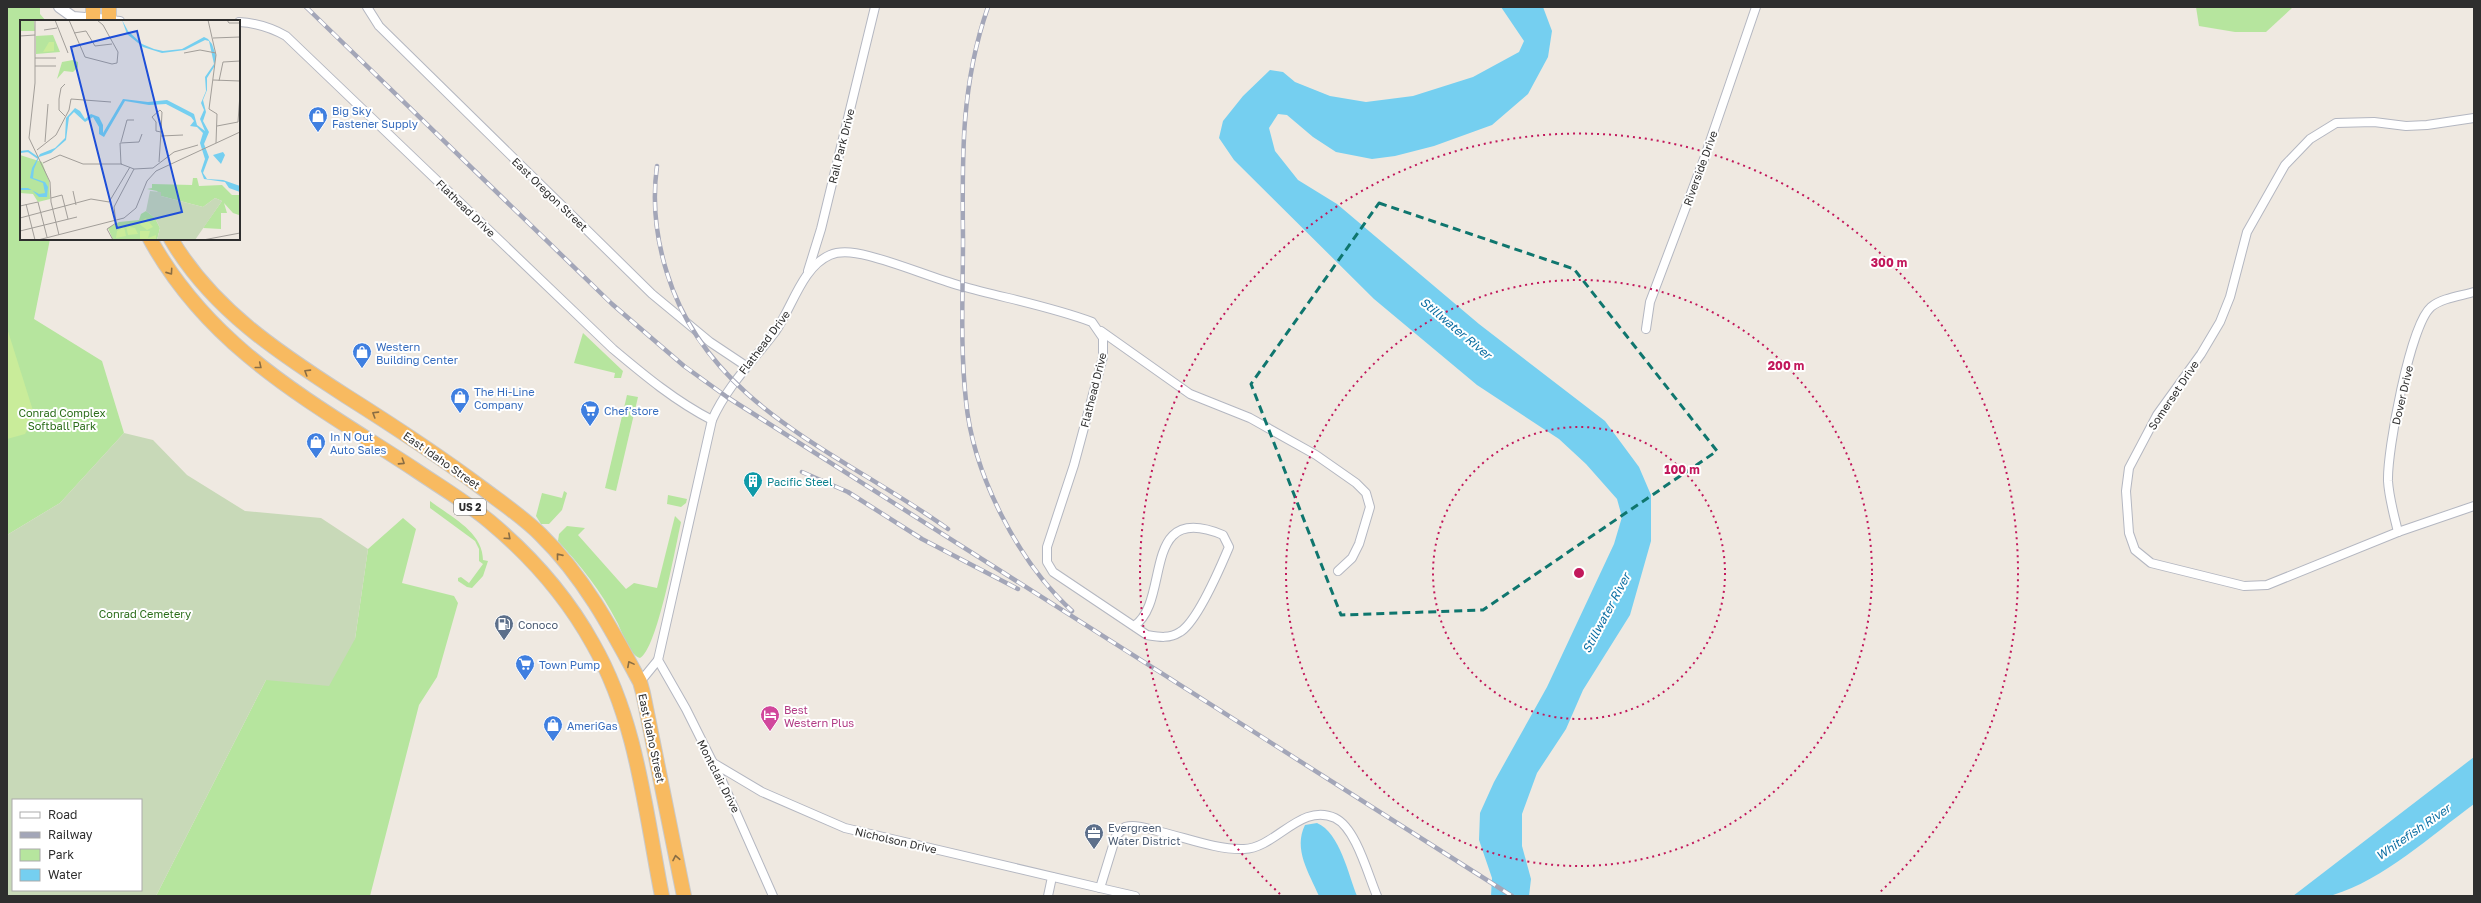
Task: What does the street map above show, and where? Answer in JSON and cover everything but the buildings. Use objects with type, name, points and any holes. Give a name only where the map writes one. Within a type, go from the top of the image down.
[{"type":"highway","name":"East Idaho Street","points":[[151,240],[183,290],[236,348],[278,381],[487,520],[529,558],[564,600],[593,644],[606,669],[626,720],[640,774],[662,896]]},
{"type":"highway","name":"East Idaho Street","points":[[172,240],[186,264],[215,297],[274,350],[445,460],[513,511],[542,536],[590,593],[640,682],[650,720],[684,896]]},
{"type":"street","points":[[59,7],[73,17],[112,17]]},
{"type":"street","name":"East Oregon Street","points":[[367,7],[379,26],[652,294],[710,342],[746,366]]},
{"type":"street","name":"Rail Park Drive","points":[[802,284],[814,257],[875,7]]},
{"type":"street","name":"Riverside Drive","points":[[1646,329],[1650,302],[1704,159],[1756,7]]},
{"type":"street","name":"Flathead Drive","points":[[240,22],[253,22],[271,28],[286,36],[613,349],[657,386],[692,410],[712,420],[717,408],[746,366],[774,333],[790,308],[802,284],[815,267],[831,254],[852,252],[870,256],[953,284],[997,294],[1092,322],[1104,338],[1103,357],[1074,465],[1047,547],[1047,562],[1053,572],[1147,635],[1163,638],[1180,632],[1193,618],[1224,561],[1229,547],[1224,535],[1210,529],[1193,527],[1178,533],[1167,543],[1159,563],[1148,612],[1134,626]]},
{"type":"street","name":"Somerset Drive","points":[[2474,118],[2427,126],[2406,126],[2374,122],[2336,123],[2310,139],[2285,165],[2247,232],[2230,298],[2220,322],[2201,354],[2157,415],[2129,468],[2126,491],[2129,533],[2135,550],[2152,563],[2244,586],[2267,585],[2279,581],[2398,532],[2474,506]]},
{"type":"street","name":"Dover Drive","points":[[2398,532],[2389,496],[2389,461],[2395,425],[2415,340],[2421,323],[2430,308],[2446,300],[2474,292]]},
{"type":"street","points":[[1092,322],[1108,337],[1190,394],[1250,418],[1316,455],[1366,493],[1370,507],[1366,525],[1352,558],[1338,571]]},
{"type":"street","points":[[640,682],[658,660],[712,420]]},
{"type":"street","name":"Montclair Drive","points":[[658,660],[686,708],[740,818],[773,896]]},
{"type":"street","name":"Nicholson Drive","points":[[708,755],[718,768],[762,792],[844,828],[1135,896]]},
{"type":"street","points":[[1100,888],[1116,836],[1125,827],[1142,827],[1219,846],[1244,849],[1265,843],[1305,818],[1324,814],[1336,818],[1348,828],[1377,896]]},
{"type":"street","points":[[1048,896],[1052,877]]},
{"type":"highlighted area","points":[[1379,203],[1574,269],[1717,451],[1483,610],[1341,615],[1251,384]]},
{"type":"green space","name":"Conrad Complex Softball Park","points":[[7,7],[40,7],[40,14],[45,20],[20,20],[20,240],[50,240],[34,319],[102,361],[124,433],[60,503],[7,535]]},
{"type":"green space","points":[[2196,7],[2293,7],[2266,32],[2235,32],[2199,26]]},
{"type":"green space","points":[[7,328],[35,417],[25,434],[7,439]]},
{"type":"green space","points":[[583,333],[623,371],[621,378],[614,378],[615,373],[574,363]]},
{"type":"green space","points":[[627,395],[638,397],[616,491],[605,488]]},
{"type":"green space","name":"Conrad Cemetery","points":[[124,433],[153,440],[187,475],[245,511],[321,518],[368,549],[355,639],[329,686],[266,680],[156,896],[7,896],[7,535],[60,503]]},
{"type":"green space","points":[[564,491],[567,493],[562,510],[549,524],[541,524],[536,516],[542,493],[562,498]]},
{"type":"green space","points":[[668,495],[687,499],[686,503],[681,507],[667,504]]},
{"type":"green space","points":[[430,501],[456,519],[472,533],[482,550],[483,560],[488,561],[483,576],[472,588],[467,587],[458,581],[458,578],[461,577],[469,583],[483,564],[479,561],[479,549],[475,541],[430,508]]},
{"type":"green space","points":[[675,516],[681,522],[665,596],[653,637],[646,651],[640,658],[636,656],[629,648],[617,622],[598,590],[558,541],[559,534],[567,526],[585,528],[578,535],[626,589],[634,583],[657,588]]},
{"type":"green space","points":[[403,518],[416,529],[402,583],[454,596],[458,603],[437,677],[419,705],[370,896],[156,896],[266,680],[355,639],[368,549]]},
{"type":"water","name":"Stillwater River","points":[[1501,7],[1543,7],[1552,31],[1548,57],[1528,94],[1492,125],[1434,146],[1395,156],[1372,159],[1336,152],[1313,137],[1287,115],[1278,114],[1269,128],[1275,151],[1298,180],[1337,204],[1479,324],[1605,421],[1639,467],[1651,495],[1651,541],[1630,615],[1583,690],[1566,729],[1537,773],[1522,814],[1522,846],[1531,879],[1529,896],[1491,896],[1492,878],[1479,840],[1480,813],[1494,782],[1547,687],[1614,544],[1622,517],[1617,499],[1586,464],[1559,439],[1477,385],[1374,299],[1234,160],[1219,138],[1223,121],[1243,96],[1270,70],[1283,72],[1295,82],[1330,96],[1366,102],[1413,96],[1473,77],[1519,52],[1524,41]]},
{"type":"water","name":"Whitefish River","points":[[2474,757],[2474,804],[2406,856],[2370,879],[2352,888],[2329,896],[2293,896]]},
{"type":"water","points":[[1317,823],[1325,828],[1337,845],[1357,896],[1319,896],[1307,870],[1301,843],[1305,825]]},
{"type":"railway","points":[[306,7],[612,304],[684,366],[727,397],[1512,896]]},
{"type":"railway","points":[[988,7],[979,36],[973,64],[968,93],[963,150],[962,340],[966,401],[970,429],[978,458],[988,487],[1001,515],[1034,568],[1052,591],[1072,611]]},
{"type":"railway","points":[[657,166],[655,206],[663,260],[687,319],[714,359],[747,393],[784,423],[948,529]]},
{"type":"railway","points":[[802,472],[848,492],[922,539],[1018,589]]},
{"type":"place","name":"Big Sky Fastener Supply","points":[[318,133]]},
{"type":"place","name":"Western Building Center","points":[[362,369]]},
{"type":"place","name":"The Hi-Line Company","points":[[460,414]]},
{"type":"place","name":"Chef'store","points":[[590,427]]},
{"type":"place","name":"In N Out Auto Sales","points":[[316,459]]},
{"type":"place","name":"Pacific Steel","points":[[753,498]]},
{"type":"place","name":"Conoco","points":[[504,641]]},
{"type":"place","name":"Town Pump","points":[[525,681]]},
{"type":"place","name":"Best Western Plus","points":[[770,732]]},
{"type":"place","name":"AmeriGas","points":[[553,742]]},
{"type":"place","name":"Evergreen Water District","points":[[1094,850]]}]
